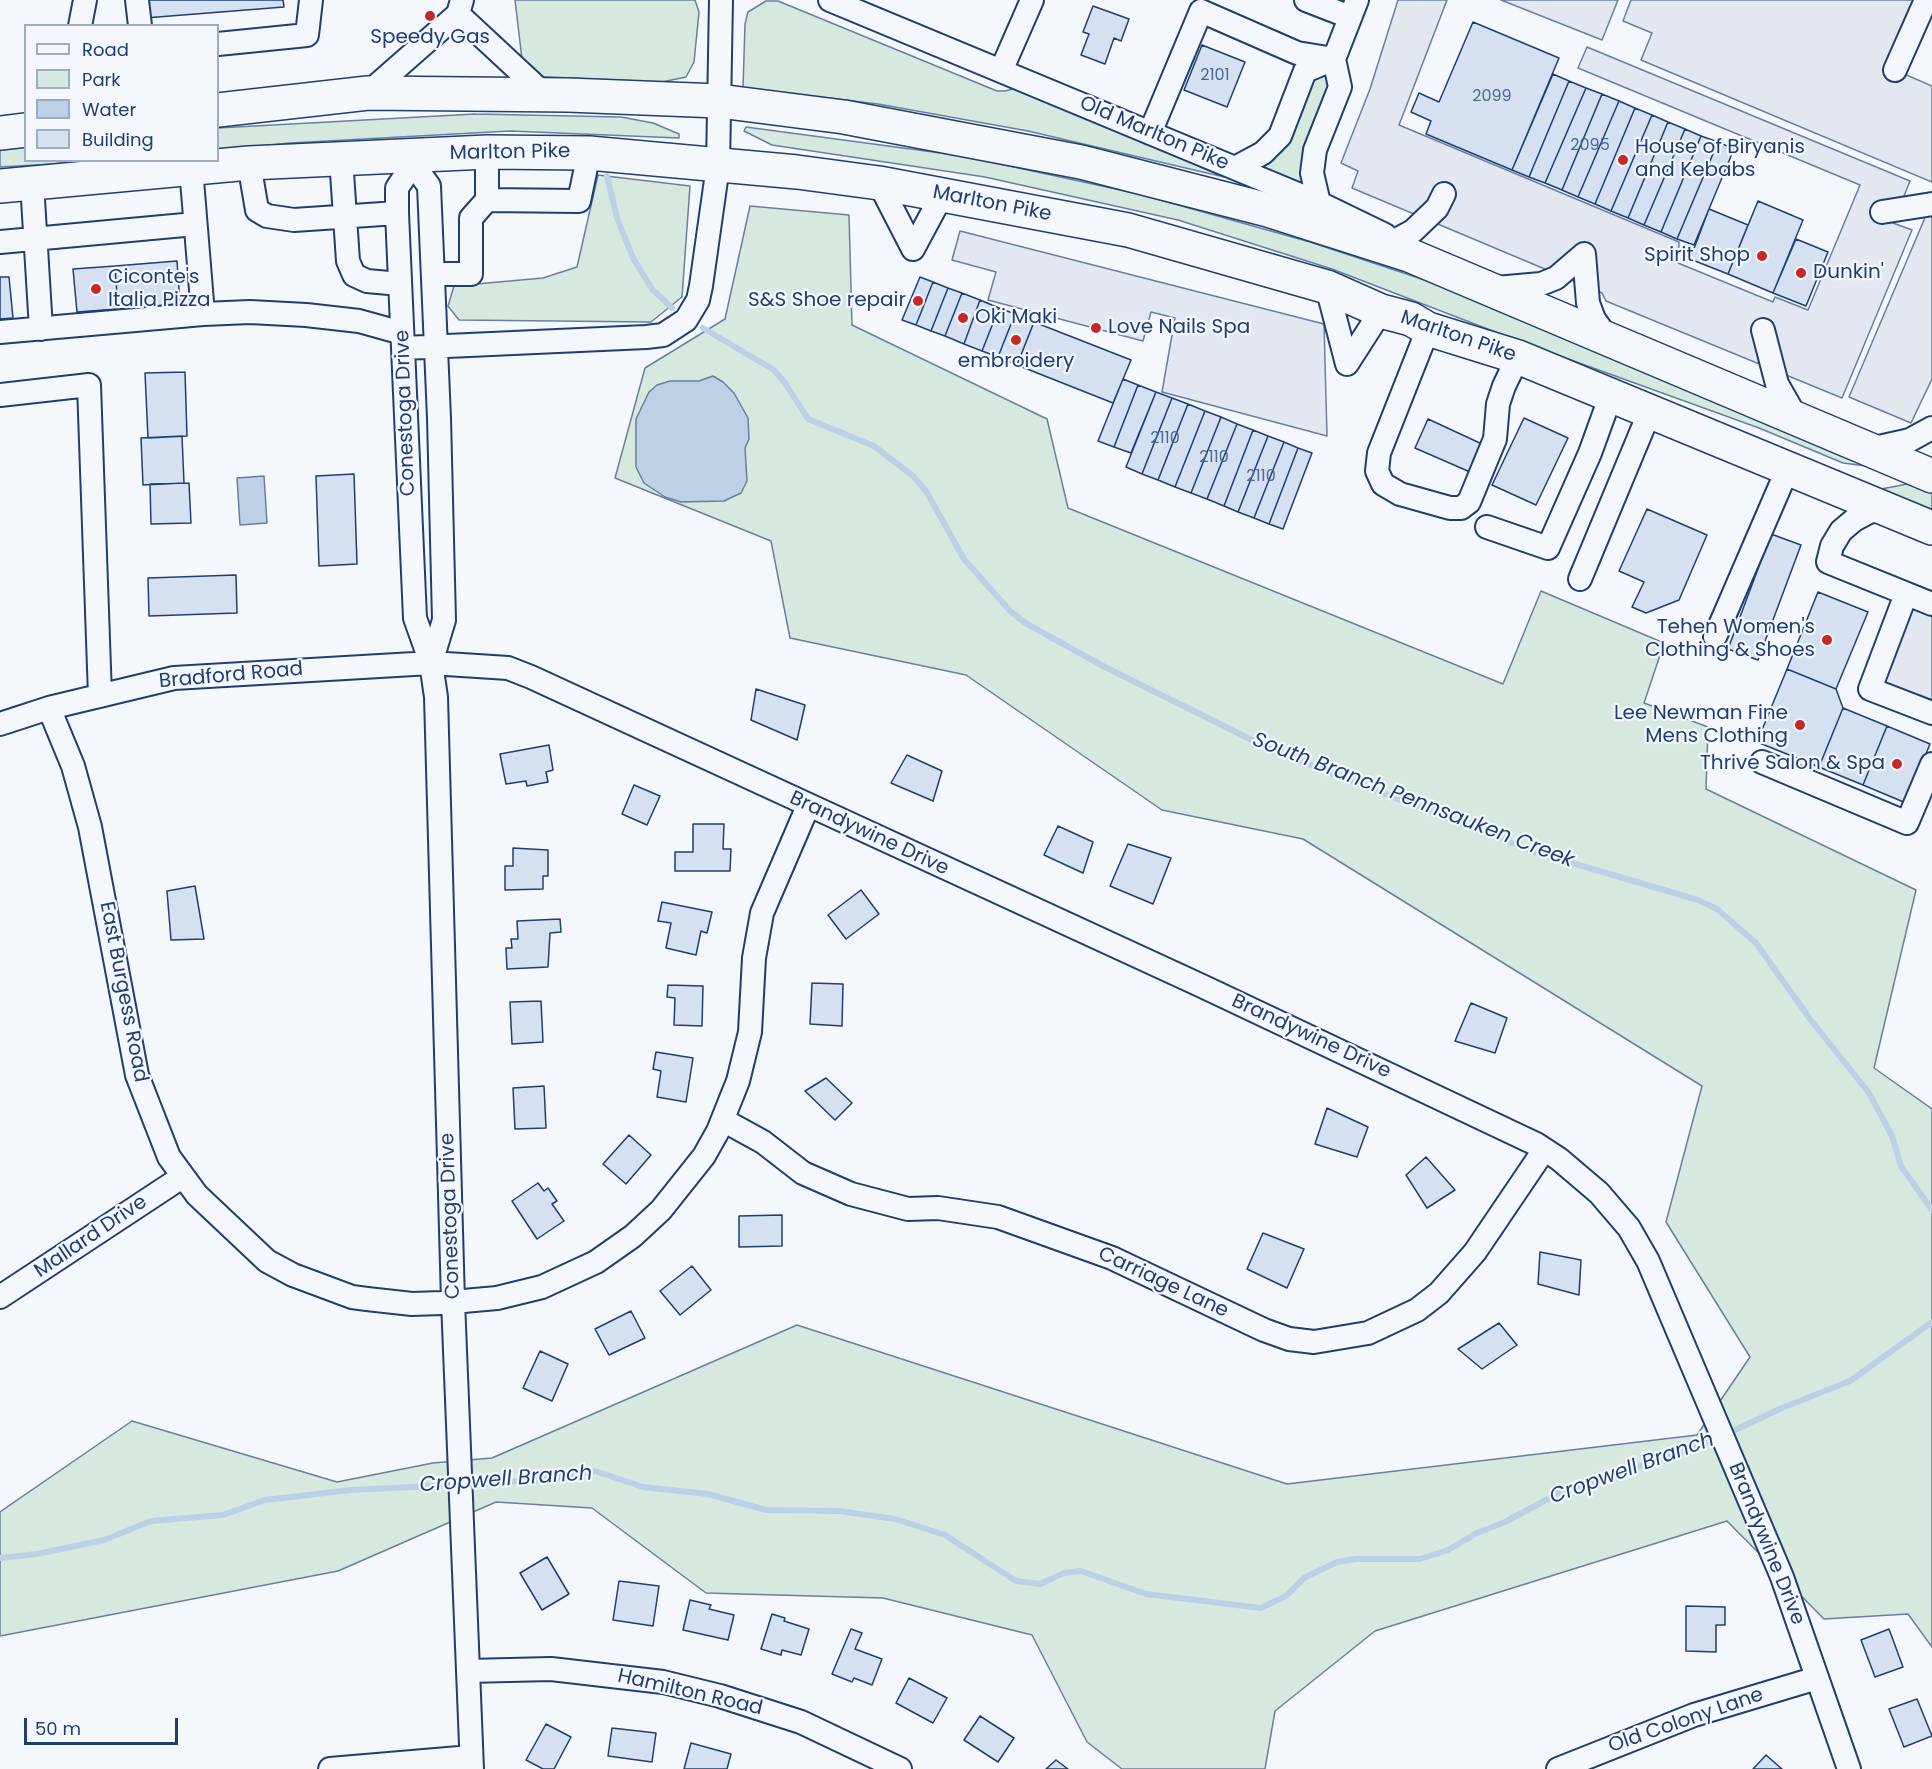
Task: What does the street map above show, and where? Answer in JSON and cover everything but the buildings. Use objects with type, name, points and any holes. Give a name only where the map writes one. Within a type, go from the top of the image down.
[{"type":"highway","points":[[219,110],[368,93],[544,94],[719,101],[844,117],[1081,162],[1383,241],[1797,419],[1929,470]]},
{"type":"highway","name":"Marlton Pike","points":[[16,184],[249,164],[340,158],[413,160],[487,152],[589,153],[797,172],[879,183],[1128,230],[1327,287],[1381,311],[1411,319],[1428,329],[1518,357],[1932,528]]},
{"type":"highway","points":[[1799,473],[1865,486],[1895,481],[1929,470]]},
{"type":"street","points":[[80,24],[85,0]]},
{"type":"street","points":[[137,0],[140,24]]},
{"type":"street","points":[[219,44],[307,35],[311,0]]},
{"type":"street","points":[[0,333],[203,314],[250,312],[359,321],[403,340],[436,348],[646,338],[663,334],[686,320],[698,300],[718,166],[721,0]]},
{"type":"street","name":"Old Marlton Pike","points":[[830,0],[1319,203],[1383,241]]},
{"type":"street","points":[[1001,71],[1032,0]]},
{"type":"street","points":[[1306,0],[1354,9],[1334,59],[1340,87],[1315,150],[1312,173],[1319,203]]},
{"type":"street","points":[[1895,70],[1926,0]]},
{"type":"street","points":[[1150,133],[1205,6],[1297,53],[1334,59]]},
{"type":"street","points":[[368,93],[460,7],[544,94]]},
{"type":"street","points":[[1235,168],[1263,153],[1280,136],[1305,71],[1334,59]]},
{"type":"street","points":[[433,274],[471,274],[471,218],[487,200],[487,152]]},
{"type":"street","points":[[487,200],[579,201],[589,153]]},
{"type":"street","points":[[340,158],[348,261],[354,275],[367,281],[400,284]]},
{"type":"street","name":"Conestoga Drive","points":[[431,663],[444,620],[436,348],[429,186],[413,160],[397,188],[397,213],[415,618],[431,663],[435,697],[453,1301],[472,1763]]},
{"type":"street","points":[[249,164],[257,210],[267,216],[294,220],[397,213]]},
{"type":"street","points":[[191,168],[203,314]]},
{"type":"street","points":[[879,183],[913,249],[942,195]]},
{"type":"street","points":[[16,184],[35,239],[41,329]]},
{"type":"street","points":[[1383,241],[1423,224],[1444,194]]},
{"type":"street","points":[[1882,212],[1932,204]]},
{"type":"street","points":[[0,242],[195,224]]},
{"type":"street","points":[[1480,284],[1541,284],[1556,278],[1584,254],[1588,303],[1594,319],[1609,340]]},
{"type":"street","points":[[1327,287],[1347,363],[1381,311]]},
{"type":"street","points":[[1428,329],[1379,453],[1377,471],[1383,484],[1400,494],[1450,508],[1461,508],[1469,502],[1495,439],[1498,404],[1518,357]]},
{"type":"street","points":[[1763,330],[1777,384],[1797,419]]},
{"type":"street","points":[[0,394],[89,385],[100,696]]},
{"type":"street","points":[[1487,527],[1548,548],[1590,453],[1611,395]]},
{"type":"street","points":[[1580,579],[1650,411]]},
{"type":"street","points":[[1870,449],[1910,440],[1932,428]]},
{"type":"street","points":[[1715,637],[1799,473]]},
{"type":"street","points":[[1886,508],[1869,512],[1854,520],[1841,531],[1832,546],[1828,562],[1932,604]]},
{"type":"street","points":[[1906,594],[1870,689],[1932,713]]},
{"type":"street","name":"Bradford Road","points":[[0,724],[50,708],[174,678],[431,663]]},
{"type":"street","name":"Brandywine Drive","points":[[431,663],[508,668],[531,677],[1301,1032],[1482,1117],[1559,1159],[1599,1193],[1629,1228],[1648,1261],[1782,1577],[1849,1769]]},
{"type":"street","name":"East Burgess Road","points":[[50,708],[73,766],[90,827],[137,1075],[169,1158],[182,1177],[230,1228],[267,1261],[292,1275],[352,1297],[367,1299],[412,1304],[497,1298],[536,1289],[596,1262],[633,1236],[661,1210],[699,1163],[723,1120],[738,1081],[750,1032],[754,958],[762,913],[808,806]]},
{"type":"street","points":[[1761,762],[1906,823],[1932,764]]},
{"type":"street","name":"Carriage Lane","points":[[723,1120],[763,1142],[803,1173],[851,1194],[908,1209],[938,1208],[998,1217],[1113,1258],[1264,1330],[1289,1338],[1314,1342],[1368,1333],[1401,1318],[1438,1293],[1476,1252],[1544,1150]]},
{"type":"street","name":"Mallard Drive","points":[[0,1297],[182,1177]]},
{"type":"street","name":"Hamilton Road","points":[[468,1671],[551,1669],[663,1682],[720,1696],[801,1722],[900,1769]]},
{"type":"street","name":"Old Colony Lane","points":[[1558,1769],[1694,1714],[1817,1678]]},
{"type":"street","points":[[330,1769],[472,1763]]},
{"type":"green space","points":[[515,0],[695,0],[699,12],[694,62],[686,77],[662,82],[524,76]]},
{"type":"green space","points":[[766,1],[778,1],[997,91],[1020,87],[1224,177],[1028,131],[878,104],[743,88],[745,24],[748,12]]},
{"type":"green space","points":[[1334,59],[1340,87],[1315,150],[1319,203],[1235,168],[1263,154],[1305,71]]},
{"type":"green space","points":[[475,114],[621,117],[653,123],[679,134],[679,138],[510,131],[290,143],[219,150],[219,128]]},
{"type":"green space","points":[[746,127],[963,156],[1139,194],[1310,242],[1494,303],[1874,467],[1843,463],[1759,428],[1524,343],[1332,269],[1178,220],[985,177],[772,145],[744,131]]},
{"type":"green space","points":[[24,146],[24,162],[86,162],[0,167],[0,148]]},
{"type":"green space","points":[[598,175],[690,186],[682,297],[651,322],[459,320],[448,306],[454,286],[543,278],[577,267]]},
{"type":"green space","points":[[750,206],[849,215],[852,325],[1047,419],[1068,508],[1503,684],[1541,591],[1664,643],[1644,703],[1708,727],[1706,789],[1916,890],[1874,1068],[1932,1109],[1932,1647],[1908,1614],[1824,1619],[1727,1521],[1375,1631],[1275,1711],[1265,1769],[1122,1769],[1087,1742],[1032,1635],[883,1598],[706,1593],[592,1508],[496,1502],[338,1571],[0,1636],[0,1512],[132,1421],[337,1482],[433,1463],[492,1458],[797,1325],[1287,1484],[1697,1435],[1750,1357],[1666,1222],[1702,1086],[1303,839],[1162,810],[966,675],[790,638],[771,541],[615,478],[645,368],[725,319]]},
{"type":"green space","points":[[1918,482],[1932,488],[1932,516],[1904,505],[1881,489]]},
{"type":"shaded area","points":[[1398,0],[1447,0],[1399,125],[1679,242],[1678,263],[1773,302],[1775,297],[1808,310],[1860,185],[1578,68],[1587,47],[1910,181],[1893,223],[1912,230],[1842,398],[1606,301],[1602,293],[1352,188],[1358,171],[1341,163],[1370,89]]},
{"type":"shaded area","points":[[1501,0],[1618,0],[1602,40]]},
{"type":"shaded area","points":[[1631,0],[1926,0],[1895,70],[1932,86],[1932,182],[1641,60],[1652,33],[1623,21]]},
{"type":"shaded area","points":[[1932,201],[1932,379],[1911,423],[1849,397]]},
{"type":"shaded area","points":[[960,231],[1324,324],[1327,436],[1162,392],[1175,318],[1151,312],[1143,341],[988,300],[996,272],[952,260]]},
{"type":"shaded area","points":[[1906,594],[1932,604],[1932,713],[1870,689]]},
{"type":"water","points":[[713,376],[734,393],[748,418],[749,439],[745,448],[747,481],[741,493],[724,501],[681,502],[665,497],[644,483],[636,467],[636,419],[649,392],[657,385],[670,381],[699,381]]},
{"type":"water","points":[[264,476],[267,523],[240,525],[237,478]]},
{"type":"waterway","name":"South Branch Pennsauken Creek","points":[[607,176],[617,218],[633,258],[652,289],[672,308]]},
{"type":"waterway","name":"South Branch Pennsauken Creek","points":[[703,328],[774,370],[808,419],[874,446],[913,476],[926,491],[964,559],[1011,612],[1027,624],[1105,667],[1276,752],[1538,853],[1698,900],[1717,909],[1756,943],[1810,1019],[1869,1093],[1892,1136],[1901,1166],[1932,1210]]},
{"type":"waterway","name":"Cropwell Branch","points":[[465,1485],[550,1479],[595,1471],[643,1487],[708,1494],[766,1510],[839,1511],[895,1519],[945,1535],[1016,1581],[1040,1584],[1064,1573],[1081,1571],[1146,1594],[1261,1608],[1286,1596],[1304,1578],[1337,1562],[1356,1559],[1420,1559],[1448,1550],[1477,1533],[1505,1522],[1561,1492],[1701,1446],[1782,1408],[1850,1381],[1932,1322]]},
{"type":"waterway","name":"Cropwell Branch","points":[[0,1558],[37,1554],[104,1540],[151,1521],[223,1515],[265,1500],[350,1490],[455,1485]]},
{"type":"place","name":"Speedy Gas","points":[[430,16]]},
{"type":"place","name":"House of Biryanis and Kebabs","points":[[1623,160]]},
{"type":"place","name":"Spirit Shop","points":[[1762,256]]},
{"type":"place","name":"Dunkin'","points":[[1801,273]]},
{"type":"place","name":"Ciconte's Italia Pizza","points":[[96,289]]},
{"type":"place","name":"S&S Shoe repair","points":[[918,301]]},
{"type":"place","name":"Oki Maki","points":[[963,318]]},
{"type":"place","name":"Love Nails Spa","points":[[1096,328]]},
{"type":"place","name":"embroidery","points":[[1016,340]]},
{"type":"place","name":"Tehen Women's Clothing & Shoes","points":[[1827,640]]},
{"type":"place","name":"Lee Newman Fine Mens Clothing","points":[[1800,725]]},
{"type":"place","name":"Thrive Salon & Spa","points":[[1897,764]]}]
